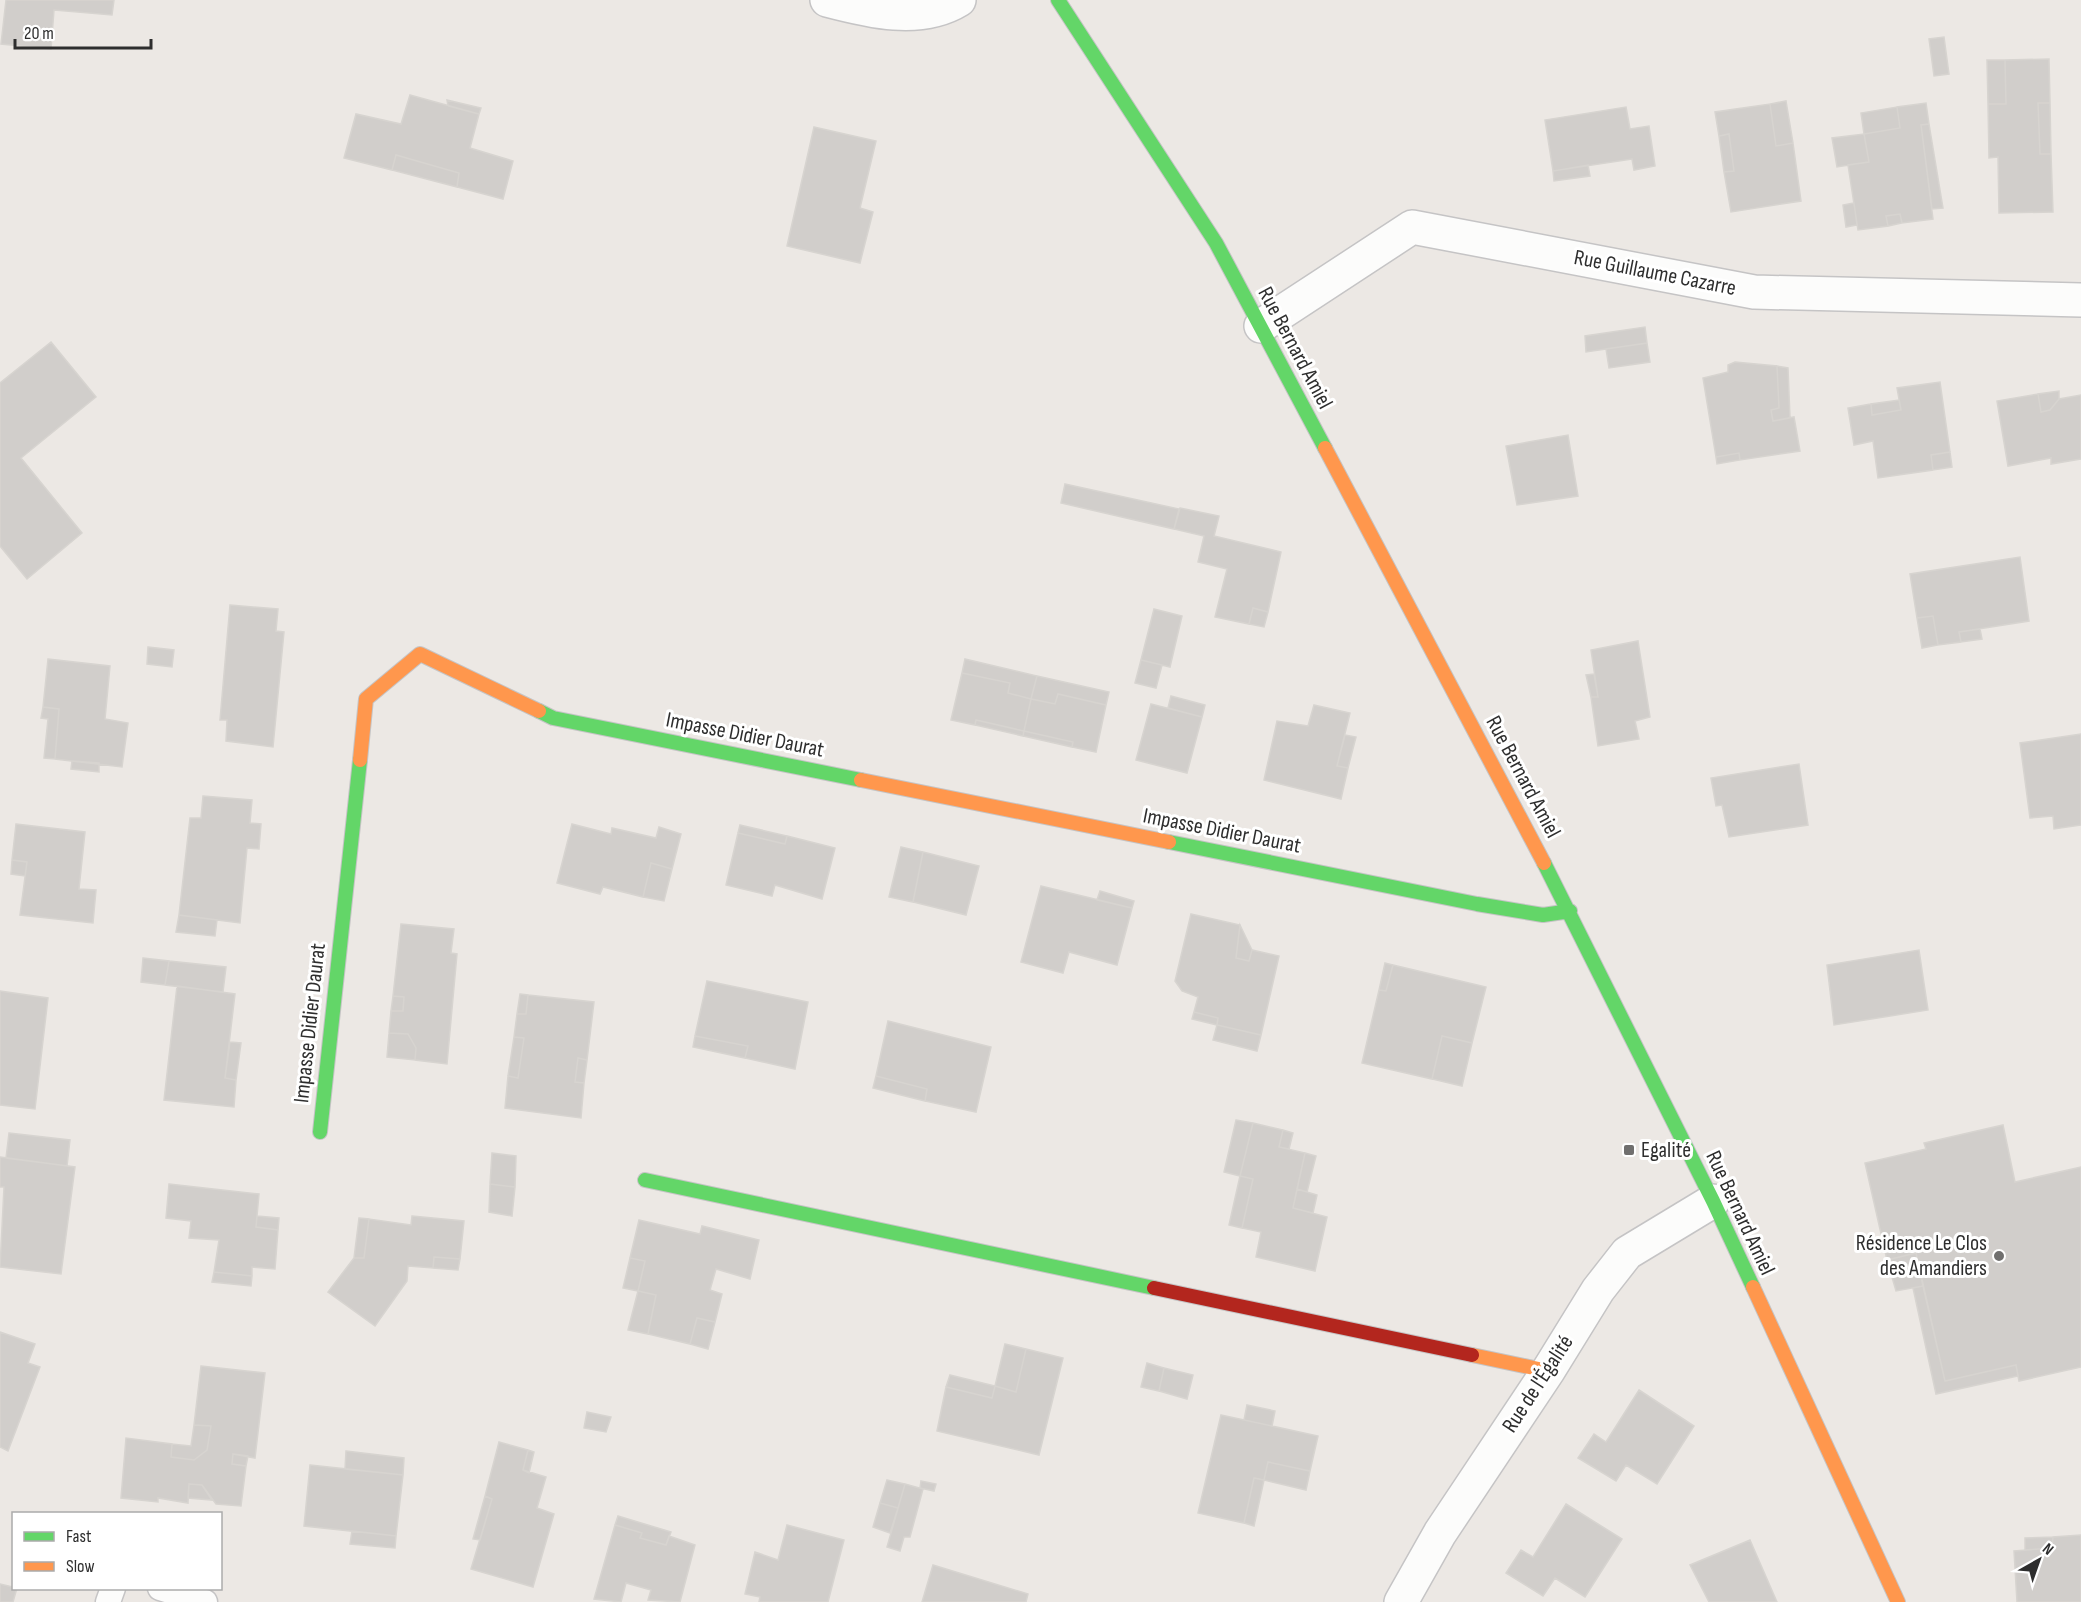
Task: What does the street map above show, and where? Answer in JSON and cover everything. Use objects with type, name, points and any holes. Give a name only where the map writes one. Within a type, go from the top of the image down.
[{"type":"street","points":[[826,0],[907,15],[948,7],[959,0]]},
{"type":"street","name":"Rue Bernard Amiel","points":[[1058,0],[1215,243],[1570,911],[1713,1201],[1898,1602]]},
{"type":"street","name":"Rue Guillaume Cazarre","points":[[1261,326],[1412,227],[1754,292],[2081,300]]},
{"type":"street","name":"Impasse Didier Daurat","points":[[320,1132],[366,699],[420,654],[553,718],[1477,904],[1543,915],[1570,911]]},
{"type":"street","points":[[645,1180],[1548,1371]]},
{"type":"street","name":"Rue de l'Égalité","points":[[1401,1602],[1440,1533],[1548,1371],[1598,1290],[1627,1253],[1713,1201]]},
{"type":"lane","points":[[166,1590],[205,1602]]},
{"type":"building","points":[[6,0],[114,0],[112,15],[54,10],[51,49],[1,44]]},
{"type":"building","points":[[1944,37],[1949,74],[1934,76],[1929,39]]},
{"type":"building","points":[[2049,59],[2050,103],[2038,103],[2040,154],[2051,154],[2053,212],[1999,213],[1998,157],[1989,158],[1988,104],[2006,104],[2005,60]]},
{"type":"building","points":[[1987,60],[2005,60],[2006,104],[1988,104]]},
{"type":"building","points":[[410,95],[479,114],[470,148],[513,161],[503,199],[457,187],[459,173],[396,155],[392,170],[344,158],[356,114],[401,124]]},
{"type":"building","points":[[447,100],[481,108],[479,114],[448,106]]},
{"type":"building","points":[[1786,101],[1793,143],[1776,146],[1770,104]]},
{"type":"building","points":[[1926,103],[1929,124],[1921,125],[1933,219],[1902,223],[1900,214],[1886,216],[1888,226],[1858,230],[1848,165],[1869,162],[1864,134],[1900,128],[1897,107]]},
{"type":"building","points":[[2038,103],[2050,103],[2051,154],[2040,154]]},
{"type":"building","points":[[1770,104],[1776,146],[1793,143],[1801,201],[1731,212],[1724,172],[1734,171],[1729,134],[1719,136],[1715,112]]},
{"type":"building","points":[[1626,107],[1630,129],[1649,126],[1655,166],[1634,170],[1632,159],[1553,171],[1545,120]]},
{"type":"building","points":[[1897,107],[1900,128],[1864,134],[1861,113]]},
{"type":"building","points":[[1929,124],[1943,208],[1932,209],[1921,125]]},
{"type":"building","points":[[814,127],[876,141],[860,208],[873,212],[860,263],[787,246]]},
{"type":"building","points":[[1729,134],[1734,171],[1724,172],[1719,136]]},
{"type":"building","points":[[1864,134],[1869,162],[1837,167],[1832,138]]},
{"type":"building","points":[[396,155],[459,173],[457,187],[392,170]]},
{"type":"building","points":[[1588,165],[1590,176],[1554,181],[1553,171]]},
{"type":"building","points":[[1854,203],[1857,225],[1846,227],[1843,205]]},
{"type":"building","points":[[1900,214],[1902,223],[1888,226],[1886,216]]},
{"type":"building","points":[[1645,327],[1647,343],[1586,352],[1585,336]]},
{"type":"building","points":[[51,342],[96,397],[21,458],[82,533],[27,579],[0,546],[0,383]]},
{"type":"building","points":[[1647,343],[1650,362],[1609,368],[1606,349]]},
{"type":"building","points":[[1735,362],[1777,366],[1779,408],[1771,410],[1773,421],[1794,417],[1800,451],[1740,460],[1739,453],[1716,457],[1703,378],[1728,372],[1728,365]]},
{"type":"building","points":[[1777,366],[1788,368],[1790,418],[1773,421],[1771,410],[1779,408]]},
{"type":"building","points":[[1940,382],[1950,452],[1931,455],[1933,470],[1878,478],[1873,441],[1854,445],[1848,408],[1871,404],[1872,415],[1901,410],[1897,388]]},
{"type":"building","points":[[2059,391],[2059,399],[2050,410],[2041,412],[2038,394]]},
{"type":"building","points":[[2038,394],[2041,412],[2050,410],[2059,399],[2081,395],[2081,459],[2051,464],[2051,458],[2008,466],[1997,401]]},
{"type":"building","points":[[1899,400],[1901,410],[1872,415],[1871,404]]},
{"type":"building","points":[[1568,435],[1578,496],[1517,505],[1506,446]]},
{"type":"building","points":[[1950,452],[1952,467],[1933,470],[1931,455]]},
{"type":"building","points":[[1739,453],[1740,460],[1717,464],[1716,457]]},
{"type":"building","points":[[1065,484],[1179,509],[1174,529],[1061,503]]},
{"type":"building","points":[[1180,508],[1219,516],[1214,536],[1281,552],[1268,612],[1253,608],[1249,624],[1215,617],[1227,569],[1198,562],[1204,536],[1174,529]]},
{"type":"building","points":[[2020,557],[2029,621],[1959,632],[1961,642],[1938,645],[1933,616],[1917,618],[1910,574]]},
{"type":"building","points":[[230,605],[278,609],[276,631],[284,632],[273,747],[226,741],[227,720],[220,720]]},
{"type":"building","points":[[1253,608],[1268,612],[1264,627],[1249,624]]},
{"type":"building","points":[[1154,609],[1182,616],[1170,667],[1141,660]]},
{"type":"building","points":[[1933,616],[1938,645],[1922,648],[1917,618]]},
{"type":"building","points":[[1980,629],[1982,639],[1961,642],[1959,632]]},
{"type":"building","points":[[1638,641],[1650,717],[1635,721],[1639,739],[1598,746],[1591,697],[1598,697],[1591,650]]},
{"type":"building","points":[[148,647],[174,650],[172,667],[147,664]]},
{"type":"building","points":[[48,659],[110,666],[105,719],[128,723],[122,767],[55,759],[59,709],[43,707]]},
{"type":"building","points":[[965,659],[1037,676],[1031,699],[1008,693],[1010,683],[962,673]]},
{"type":"building","points":[[1141,660],[1162,665],[1156,688],[1135,683]]},
{"type":"building","points":[[962,673],[1010,683],[1008,693],[1031,699],[1024,731],[976,720],[975,725],[951,720]]},
{"type":"building","points":[[1594,674],[1598,697],[1591,697],[1586,675]]},
{"type":"building","points":[[1037,676],[1109,692],[1106,705],[1058,694],[1055,704],[1031,699]]},
{"type":"building","points":[[1058,694],[1106,705],[1096,752],[1072,747],[1073,742],[1024,731],[1031,699],[1055,704]]},
{"type":"building","points":[[1171,696],[1205,705],[1202,717],[1168,708]]},
{"type":"building","points":[[1151,704],[1202,717],[1187,773],[1136,760]]},
{"type":"building","points":[[1314,705],[1350,713],[1337,766],[1348,768],[1341,799],[1264,780],[1277,721],[1308,726]]},
{"type":"building","points":[[43,707],[59,709],[55,759],[44,758],[48,719],[41,718]]},
{"type":"building","points":[[976,720],[1024,731],[1023,736],[975,725]]},
{"type":"building","points":[[1024,731],[1073,742],[1072,747],[1023,736]]},
{"type":"building","points":[[2081,734],[2081,825],[2054,829],[2053,816],[2030,818],[2020,743]]},
{"type":"building","points":[[1345,735],[1356,737],[1348,768],[1337,766]]},
{"type":"building","points":[[72,761],[99,763],[99,772],[71,769]]},
{"type":"building","points":[[1799,764],[1808,825],[1729,837],[1722,805],[1716,806],[1711,778]]},
{"type":"building","points":[[203,796],[252,800],[250,823],[261,824],[259,849],[247,848],[240,923],[179,915],[190,818],[201,818]]},
{"type":"building","points":[[16,824],[85,832],[79,889],[96,890],[93,923],[20,915],[27,862],[12,860]]},
{"type":"building","points":[[572,824],[611,834],[612,828],[656,838],[659,827],[681,834],[672,869],[651,863],[643,897],[603,887],[600,894],[557,883]]},
{"type":"building","points":[[740,825],[787,836],[785,844],[738,833]]},
{"type":"building","points":[[738,833],[785,844],[787,836],[835,848],[822,899],[775,885],[772,896],[726,885]]},
{"type":"building","points":[[901,847],[923,852],[913,902],[889,897]]},
{"type":"building","points":[[923,852],[979,866],[966,915],[913,902]]},
{"type":"building","points":[[12,860],[27,862],[25,876],[11,874]]},
{"type":"building","points":[[651,863],[672,869],[664,901],[643,897]]},
{"type":"building","points":[[1041,886],[1132,908],[1117,965],[1069,952],[1063,973],[1021,962]]},
{"type":"building","points":[[1100,891],[1134,901],[1132,908],[1097,900]]},
{"type":"building","points":[[1191,914],[1240,925],[1236,958],[1249,961],[1252,950],[1279,956],[1261,1035],[1217,1025],[1218,1018],[1194,1012],[1198,997],[1182,991],[1175,981]]},
{"type":"building","points":[[179,915],[217,920],[215,936],[176,932]]},
{"type":"building","points":[[401,924],[454,929],[451,953],[457,954],[447,1064],[415,1060],[416,1048],[408,1034],[389,1033],[391,1011],[403,1011],[404,997],[393,996]]},
{"type":"building","points":[[1240,925],[1252,950],[1249,961],[1236,958]]},
{"type":"building","points":[[1919,950],[1928,1010],[1834,1025],[1827,965]]},
{"type":"building","points":[[143,958],[169,961],[165,985],[141,982]]},
{"type":"building","points":[[169,961],[226,967],[223,992],[165,985]]},
{"type":"building","points":[[1385,963],[1393,965],[1386,991],[1379,990]]},
{"type":"building","points":[[1393,965],[1486,987],[1472,1043],[1442,1036],[1432,1079],[1362,1063],[1379,990],[1386,991]]},
{"type":"building","points":[[707,981],[808,1002],[795,1069],[745,1058],[748,1046],[695,1036]]},
{"type":"building","points":[[177,986],[235,994],[225,1078],[236,1080],[234,1107],[164,1100]]},
{"type":"building","points":[[0,991],[48,998],[35,1109],[0,1105]]},
{"type":"building","points":[[520,994],[528,995],[526,1014],[517,1014]]},
{"type":"building","points":[[528,995],[594,1002],[587,1060],[578,1058],[575,1082],[584,1083],[581,1118],[505,1108],[508,1076],[518,1078],[524,1038],[514,1037],[517,1014],[526,1014]]},
{"type":"building","points":[[393,996],[404,997],[403,1011],[391,1011]]},
{"type":"building","points":[[1194,1012],[1218,1018],[1217,1025],[1192,1019]]},
{"type":"building","points":[[888,1021],[991,1047],[976,1112],[925,1101],[927,1089],[876,1076]]},
{"type":"building","points":[[1217,1025],[1261,1035],[1257,1051],[1213,1040]]},
{"type":"building","points":[[389,1033],[408,1034],[416,1048],[415,1060],[387,1057]]},
{"type":"building","points":[[695,1036],[748,1046],[745,1058],[693,1047]]},
{"type":"building","points":[[1442,1036],[1472,1043],[1462,1086],[1432,1079]]},
{"type":"building","points":[[514,1037],[524,1038],[518,1078],[508,1076]]},
{"type":"building","points":[[230,1042],[241,1043],[236,1080],[225,1078]]},
{"type":"building","points":[[578,1058],[587,1060],[584,1083],[575,1082]]},
{"type":"building","points":[[876,1076],[927,1089],[925,1101],[873,1088]]},
{"type":"building","points":[[1236,1120],[1253,1123],[1240,1176],[1224,1172]]},
{"type":"building","points":[[1253,1123],[1283,1130],[1279,1147],[1305,1153],[1293,1208],[1327,1217],[1315,1271],[1256,1257],[1261,1232],[1242,1228],[1253,1179],[1240,1176]]},
{"type":"building","name":"Résidence Le Clos des Amandiers","points":[[2003,1125],[2015,1182],[2081,1167],[2081,1367],[2019,1381],[2016,1365],[1945,1381],[1916,1253],[1887,1260],[1865,1163],[1926,1149],[1924,1143]]},
{"type":"building","points":[[1283,1130],[1293,1133],[1289,1149],[1279,1147]]},
{"type":"building","points":[[9,1133],[70,1140],[67,1166],[6,1158]]},
{"type":"building","points":[[492,1153],[516,1156],[515,1187],[490,1184]]},
{"type":"building","points":[[1305,1153],[1316,1156],[1307,1192],[1297,1189]]},
{"type":"building","points":[[0,1157],[75,1167],[61,1274],[0,1267],[4,1187],[0,1187]]},
{"type":"building","points":[[1240,1176],[1253,1179],[1242,1228],[1229,1225]]},
{"type":"building","points":[[169,1184],[259,1194],[256,1227],[278,1230],[275,1269],[252,1267],[252,1276],[214,1272],[219,1240],[189,1238],[191,1221],[166,1218]]},
{"type":"building","points":[[490,1184],[515,1187],[512,1216],[489,1212]]},
{"type":"building","points":[[1297,1189],[1317,1195],[1313,1213],[1293,1208]]},
{"type":"building","points":[[257,1216],[279,1218],[278,1230],[256,1227]]},
{"type":"building","points":[[412,1216],[464,1221],[460,1259],[434,1257],[433,1268],[408,1266],[407,1281],[375,1326],[328,1292],[354,1258],[364,1258],[369,1219],[411,1225]]},
{"type":"building","points":[[359,1218],[369,1219],[364,1258],[354,1258]]},
{"type":"building","points":[[639,1220],[700,1234],[702,1226],[759,1240],[750,1279],[716,1269],[710,1290],[722,1294],[715,1322],[697,1318],[690,1344],[648,1334],[656,1295],[638,1291],[645,1261],[630,1258]]},
{"type":"building","points":[[1916,1253],[1923,1286],[1896,1291],[1887,1260]]},
{"type":"building","points":[[434,1257],[460,1259],[458,1270],[433,1268]]},
{"type":"building","points":[[630,1258],[645,1261],[638,1291],[623,1288]]},
{"type":"building","points":[[214,1272],[252,1276],[251,1286],[212,1282]]},
{"type":"building","points":[[1923,1286],[1945,1381],[2016,1365],[2018,1376],[1936,1394],[1913,1288]]},
{"type":"building","points":[[638,1291],[656,1295],[648,1334],[628,1330]]},
{"type":"building","points":[[697,1318],[715,1322],[708,1349],[690,1344]]},
{"type":"building","points":[[0,1332],[35,1344],[28,1363],[40,1367],[8,1451],[0,1447]]},
{"type":"building","points":[[1005,1344],[1026,1349],[1016,1392],[995,1386]]},
{"type":"building","points":[[1026,1349],[1063,1358],[1039,1455],[937,1431],[946,1387],[992,1398],[995,1386],[1016,1392]]},
{"type":"building","points":[[1147,1363],[1164,1368],[1159,1391],[1141,1387]]},
{"type":"building","points":[[201,1366],[265,1373],[255,1458],[233,1454],[232,1464],[246,1466],[241,1506],[216,1504],[202,1485],[189,1484],[188,1503],[158,1498],[158,1502],[121,1498],[126,1438],[172,1444],[171,1457],[194,1460],[207,1450],[211,1426],[194,1425]]},
{"type":"building","points":[[1164,1368],[1193,1375],[1187,1399],[1159,1391]]},
{"type":"building","points":[[950,1375],[995,1386],[992,1398],[946,1387]]},
{"type":"building","points":[[1639,1390],[1694,1426],[1657,1484],[1626,1465],[1616,1481],[1578,1458],[1594,1434],[1606,1442]]},
{"type":"building","points":[[1247,1405],[1275,1411],[1272,1426],[1244,1420]]},
{"type":"building","points":[[587,1412],[611,1417],[606,1432],[584,1428]]},
{"type":"building","points":[[1221,1415],[1318,1436],[1310,1471],[1268,1462],[1264,1480],[1254,1478],[1244,1523],[1198,1513]]},
{"type":"building","points":[[194,1425],[211,1426],[207,1450],[194,1460],[171,1457],[172,1444],[191,1446]]},
{"type":"building","points":[[499,1442],[528,1450],[523,1470],[546,1477],[537,1508],[554,1514],[533,1587],[471,1569],[492,1499],[485,1496]]},
{"type":"building","points":[[528,1450],[534,1452],[529,1473],[523,1470]]},
{"type":"building","points":[[346,1451],[404,1458],[403,1475],[345,1469]]},
{"type":"building","points":[[233,1454],[248,1456],[246,1466],[232,1464]]},
{"type":"building","points":[[1268,1462],[1310,1471],[1306,1490],[1264,1480]]},
{"type":"building","points":[[310,1465],[403,1475],[396,1536],[304,1526]]},
{"type":"building","points":[[1254,1478],[1264,1480],[1254,1526],[1244,1523]]},
{"type":"building","points":[[887,1480],[905,1484],[898,1508],[880,1503]]},
{"type":"building","points":[[921,1481],[936,1484],[934,1491],[920,1488]]},
{"type":"building","points":[[189,1484],[202,1485],[212,1500],[188,1498]]},
{"type":"building","points":[[905,1484],[923,1489],[910,1537],[904,1537],[900,1551],[887,1547]]},
{"type":"building","points":[[485,1496],[492,1499],[480,1540],[473,1539]]},
{"type":"building","points":[[880,1503],[898,1508],[890,1533],[873,1527]]},
{"type":"building","points":[[1566,1504],[1622,1539],[1585,1597],[1555,1578],[1543,1596],[1506,1573],[1521,1550],[1533,1557]]},
{"type":"building","points":[[618,1516],[671,1532],[666,1545],[640,1538],[642,1533],[615,1525]]},
{"type":"building","points":[[615,1525],[642,1533],[640,1538],[666,1545],[669,1536],[695,1545],[680,1602],[648,1600],[651,1590],[626,1583],[621,1602],[594,1599]]},
{"type":"building","points":[[787,1525],[844,1540],[828,1602],[759,1602],[760,1597],[745,1594],[755,1552],[778,1560]]},
{"type":"building","points":[[352,1531],[396,1536],[395,1548],[350,1544]]},
{"type":"building","points":[[2081,1535],[2081,1602],[2017,1602],[2014,1551],[2052,1548],[2053,1537]]},
{"type":"building","points":[[2053,1537],[2052,1548],[2025,1550],[2025,1538]]},
{"type":"building","points":[[1750,1540],[1777,1602],[1709,1602],[1690,1565]]},
{"type":"building","points":[[933,1565],[1028,1594],[1026,1602],[922,1602]]},
{"type":"building","points":[[0,1584],[16,1590],[13,1602],[0,1602]]},
{"type":"traffic: fast","points":[[1058,0],[1216,243],[1325,448]]},
{"type":"traffic: fast","points":[[539,711],[553,718],[861,780]]},
{"type":"traffic: fast","points":[[320,1132],[360,760]]},
{"type":"traffic: fast","points":[[1169,842],[1477,904],[1543,915],[1570,911]]},
{"type":"traffic: fast","points":[[1544,863],[1713,1201],[1753,1287]]},
{"type":"traffic: fast","points":[[645,1180],[1154,1288]]},
{"type":"traffic: slow","points":[[1325,448],[1544,863]]},
{"type":"traffic: slow","points":[[360,760],[366,699],[420,654],[539,711]]},
{"type":"traffic: slow","points":[[861,780],[1169,842]]},
{"type":"traffic: slow","points":[[1753,1287],[1898,1602]]},
{"type":"traffic: slow","points":[[1472,1355],[1548,1371]]},
{"type":"traffic: jam","points":[[1154,1288],[1472,1355]]},
{"type":"place","name":"Egalité","points":[[1629,1150]]},
{"type":"place","name":"Résidence Le Clos des Amandiers","points":[[1999,1256]]}]
